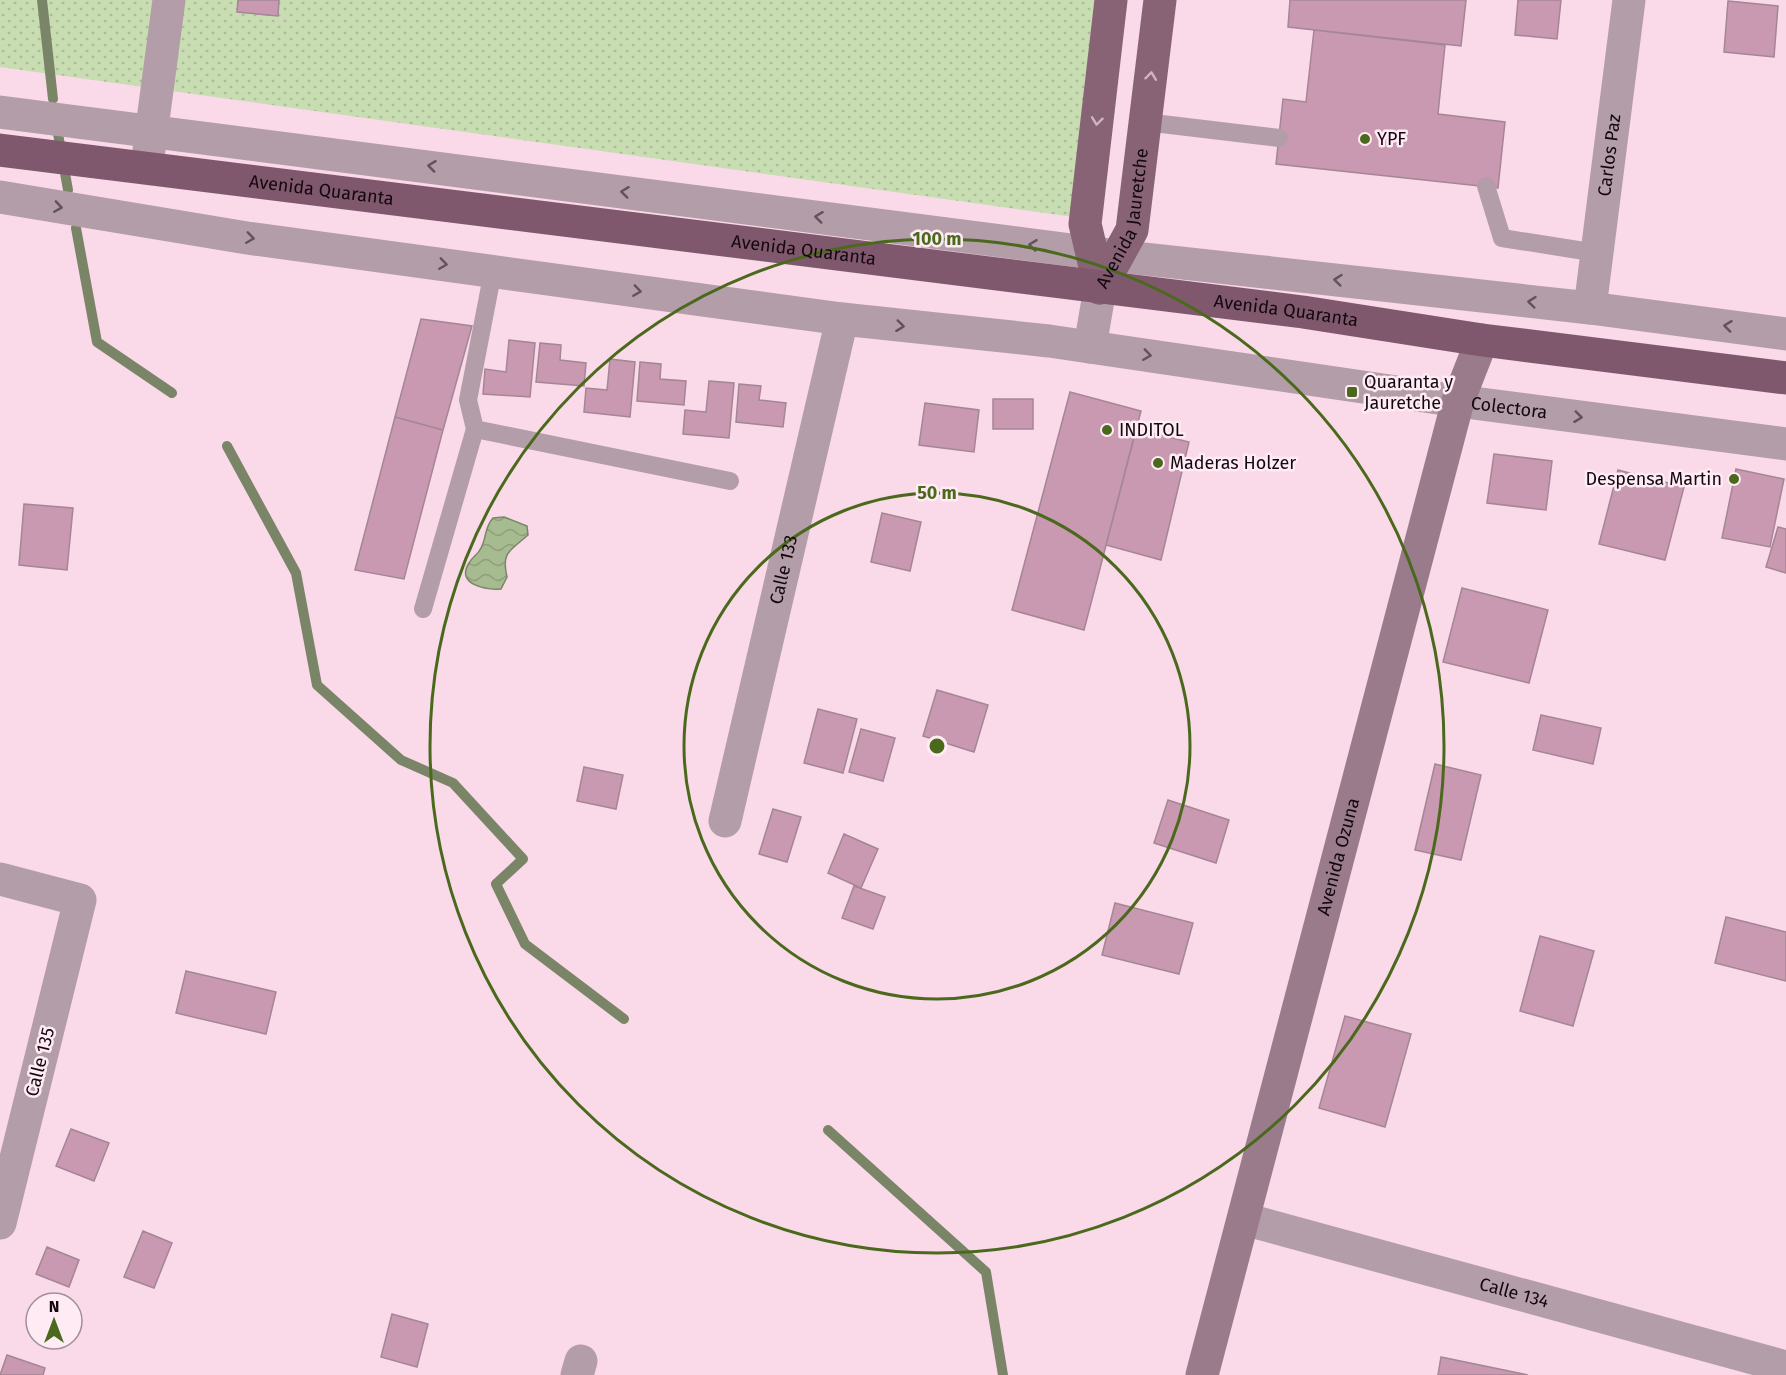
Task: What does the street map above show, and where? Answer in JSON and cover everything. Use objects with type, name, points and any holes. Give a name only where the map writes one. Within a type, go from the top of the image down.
[{"type":"highway","name":"Avenida Quaranta","points":[[0,150],[888,263],[1303,312],[1482,340],[1786,378]]},
{"type":"main road","name":"Avenida Jauretche","points":[[1105,254],[1084,224],[1111,0]]},
{"type":"main road","name":"Avenida Jauretche","points":[[1100,288],[1105,254],[1132,230],[1160,0]]},
{"type":"main road","name":"Avenida Ozuna","points":[[1202,1375],[1458,401],[1482,340]]},
{"type":"street","points":[[140,169],[152,129],[169,0]]},
{"type":"street","name":"Carlos Paz","points":[[1590,308],[1629,0]]},
{"type":"street","points":[[0,112],[152,129],[1105,254],[1590,308],[1786,334]]},
{"type":"street","name":"Colectora","points":[[0,197],[247,238],[842,319],[1090,347],[1458,401],[1786,444]]},
{"type":"street","points":[[858,222],[888,263]]},
{"type":"street","points":[[1090,347],[1100,288]]},
{"type":"street","name":"Calle 133","points":[[725,821],[842,319]]},
{"type":"street","name":"Calle 135","points":[[0,879],[80,900],[0,1224]]},
{"type":"street","name":"Calle 134","points":[[1244,1219],[1786,1367]]},
{"type":"lane","points":[[1145,122],[1279,138]]},
{"type":"lane","points":[[1486,186],[1502,238],[1597,253]]},
{"type":"lane","points":[[423,609],[475,429],[468,400],[493,271]]},
{"type":"lane","points":[[475,429],[730,481]]},
{"type":"shaded area","points":[[0,0],[1099,0],[1074,217],[0,67]]},
{"type":"water","points":[[504,517],[527,526],[528,535],[506,557],[507,577],[501,589],[474,585],[466,576],[469,563],[481,548],[493,518]]},
{"type":"building","points":[[238,0],[279,0],[278,16],[237,12]]},
{"type":"building","points":[[1290,0],[1466,0],[1461,46],[1288,27]]},
{"type":"building","points":[[1518,0],[1561,0],[1557,39],[1515,35]]},
{"type":"building","points":[[1728,1],[1778,6],[1774,57],[1724,52]]},
{"type":"building","points":[[1314,30],[1445,45],[1438,114],[1505,122],[1498,188],[1276,164],[1283,99],[1306,102]]},
{"type":"building","points":[[421,319],[472,326],[443,430],[395,417]]},
{"type":"building","points":[[509,340],[535,343],[530,397],[483,394],[485,369],[506,372]]},
{"type":"building","points":[[540,343],[561,345],[560,360],[586,363],[584,386],[536,382]]},
{"type":"building","points":[[610,359],[635,362],[630,417],[584,412],[586,388],[607,390]]},
{"type":"building","points":[[640,362],[661,364],[660,379],[686,381],[684,405],[637,401]]},
{"type":"building","points":[[709,381],[734,383],[729,438],[683,434],[685,410],[706,412]]},
{"type":"building","points":[[739,384],[761,386],[759,400],[786,403],[783,427],[736,422]]},
{"type":"building","points":[[1070,392],[1141,411],[1084,630],[1012,610]]},
{"type":"building","points":[[993,399],[1033,399],[1033,429],[993,429]]},
{"type":"building","points":[[925,403],[979,410],[974,452],[919,445]]},
{"type":"building","points":[[395,417],[443,430],[404,579],[355,570]]},
{"type":"building","points":[[1136,429],[1189,442],[1161,560],[1106,545]]},
{"type":"building","points":[[1494,454],[1552,461],[1546,510],[1487,503]]},
{"type":"building","points":[[1736,469],[1784,479],[1770,547],[1722,538]]},
{"type":"building","points":[[1618,470],[1684,487],[1665,560],[1599,544]]},
{"type":"building","points":[[24,504],[73,508],[67,570],[19,565]]},
{"type":"building","points":[[882,513],[921,522],[910,571],[871,562]]},
{"type":"building","points":[[1778,527],[1786,529],[1786,573],[1766,567]]},
{"type":"building","points":[[1462,588],[1548,610],[1529,683],[1443,662]]},
{"type":"building","points":[[937,690],[988,705],[974,752],[923,736]]},
{"type":"building","points":[[818,709],[857,719],[843,773],[804,763]]},
{"type":"building","points":[[1541,715],[1601,728],[1593,764],[1533,750]]},
{"type":"building","points":[[861,729],[895,738],[883,781],[849,772]]},
{"type":"building","points":[[1435,764],[1481,775],[1461,860],[1415,850]]},
{"type":"building","points":[[584,767],[623,775],[616,809],[577,801]]},
{"type":"building","points":[[1168,800],[1229,820],[1216,863],[1154,843]]},
{"type":"building","points":[[773,809],[801,817],[787,862],[759,854]]},
{"type":"building","points":[[844,834],[878,849],[861,888],[828,873]]},
{"type":"building","points":[[854,886],[885,897],[873,929],[842,918]]},
{"type":"building","points":[[1115,903],[1193,923],[1179,974],[1102,955]]},
{"type":"building","points":[[1726,917],[1786,932],[1786,981],[1715,963]]},
{"type":"building","points":[[1540,936],[1594,951],[1573,1026],[1520,1011]]},
{"type":"building","points":[[186,971],[276,992],[266,1034],[176,1013]]},
{"type":"building","points":[[1345,1016],[1411,1034],[1385,1127],[1319,1108]]},
{"type":"building","points":[[71,1129],[109,1143],[94,1181],[56,1166]]},
{"type":"building","points":[[143,1231],[172,1243],[154,1288],[124,1277]]},
{"type":"building","points":[[47,1247],[79,1260],[69,1287],[36,1274]]},
{"type":"building","points":[[392,1314],[428,1324],[417,1367],[381,1357]]},
{"type":"building","points":[[7,1355],[45,1368],[43,1375],[0,1375]]},
{"type":"building","points":[[1441,1357],[1528,1375],[1438,1375]]},
{"type":"waterway","points":[[42,0],[53,99]]},
{"type":"waterway","points":[[57,128],[68,190]]},
{"type":"waterway","points":[[76,228],[97,342],[172,393]]},
{"type":"waterway","points":[[227,446],[296,573],[317,685],[401,760],[453,783],[523,859],[496,884],[525,944],[624,1019]]},
{"type":"waterway","points":[[828,1130],[986,1272],[1003,1375]]},
{"type":"place","name":"YPF","points":[[1365,139]]},
{"type":"place","name":"Quaranta y Jauretche","points":[[1352,392]]},
{"type":"place","name":"INDITOL","points":[[1107,430]]},
{"type":"place","name":"Maderas Holzer","points":[[1158,463]]},
{"type":"place","name":"Despensa Martin","points":[[1734,479]]}]
